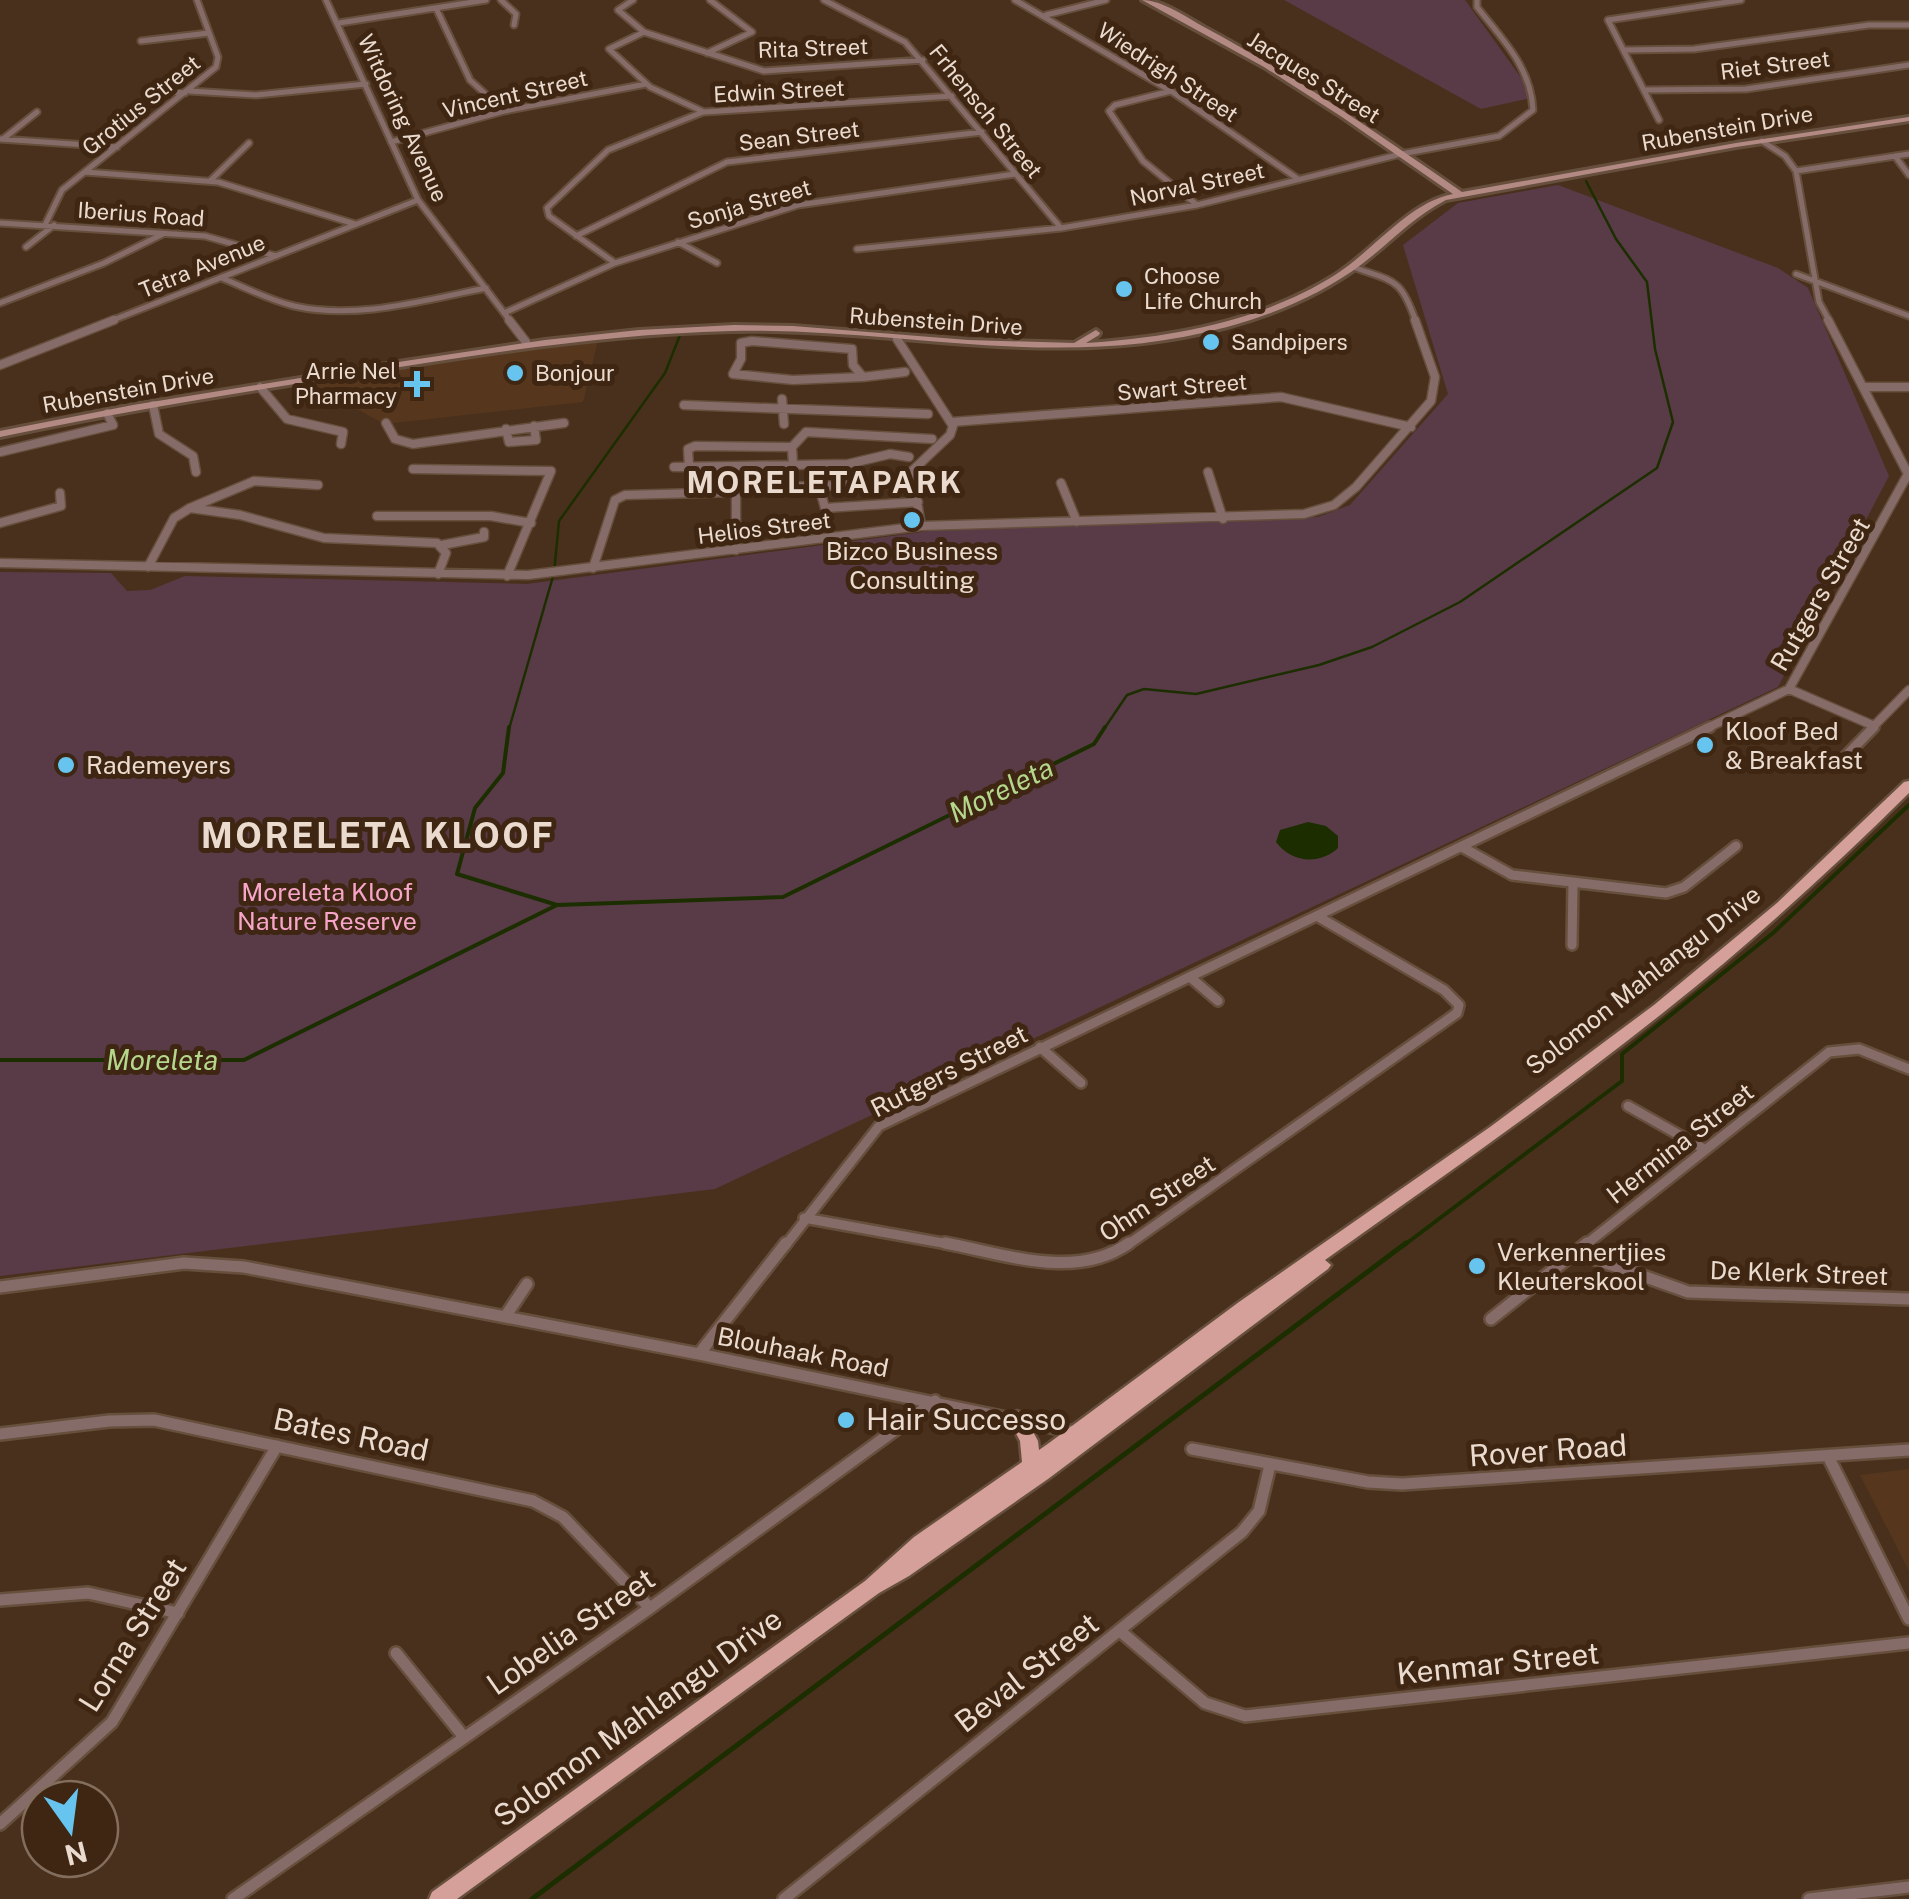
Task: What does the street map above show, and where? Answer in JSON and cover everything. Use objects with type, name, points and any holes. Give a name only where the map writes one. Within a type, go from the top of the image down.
[{"type":"main road","name":"Solomon Mahlangu Drive","points":[[440,1899],[872,1586],[902,1570],[1616,1041],[1736,946],[1832,862],[1909,785]]},
{"type":"main road","points":[[1017,1418],[1029,1440],[1030,1464]]},
{"type":"main road","name":"Solomon Mahlangu Drive","points":[[872,1586],[896,1562],[1030,1464],[1083,1435]]},
{"type":"street","name":"Grotius Street","points":[[50,225],[59,193],[218,63],[197,0]]},
{"type":"street","name":"Witdoring Avenue","points":[[326,0],[418,200],[526,342]]},
{"type":"street","points":[[338,24],[486,0]]},
{"type":"street","points":[[501,0],[516,14],[514,24]]},
{"type":"street","points":[[634,0],[618,10],[644,32]]},
{"type":"street","points":[[706,53],[752,32],[710,0]]},
{"type":"street","name":"Frhensch Street","points":[[824,0],[899,37],[924,60],[1061,228]]},
{"type":"street","name":"Wiedrigh Street","points":[[1015,0],[1171,92],[1298,179]]},
{"type":"street","points":[[1044,15],[1106,0]]},
{"type":"street","name":"Jacques Street","points":[[1145,0],[1281,75],[1459,194]]},
{"type":"street","name":"Norval Street","points":[[857,249],[1061,228],[1197,205],[1402,154],[1503,134],[1533,110],[1526,74],[1477,7],[1477,0]]},
{"type":"street","points":[[1660,120],[1608,20],[1741,0]]},
{"type":"street","points":[[436,8],[470,80],[504,111]]},
{"type":"street","points":[[1624,50],[1684,50],[1868,25],[1909,25]]},
{"type":"street","points":[[143,40],[209,32]]},
{"type":"street","name":"Rita Street","points":[[644,32],[764,71],[924,60]]},
{"type":"street","name":"Edwin Street","points":[[644,32],[609,47],[646,84],[704,112],[952,96]]},
{"type":"street","name":"Riet Street","points":[[1644,90],[1746,89],[1909,66]]},
{"type":"street","points":[[148,90],[256,95],[366,84]]},
{"type":"street","name":"Vincent Street","points":[[391,142],[504,111],[646,84]]},
{"type":"street","points":[[1171,92],[1115,105],[1109,111],[1144,161],[1197,205]]},
{"type":"street","points":[[1,139],[36,112]]},
{"type":"street","points":[[615,263],[546,214],[547,208],[608,150],[704,112]]},
{"type":"street","name":"Rubenstein Drive","points":[[0,434],[526,342],[733,328],[1065,348],[1126,344],[1191,333],[1258,315],[1301,298],[1353,267],[1421,210],[1459,194],[1762,141],[1909,120]]},
{"type":"street","name":"Sean Street","points":[[576,236],[726,162],[982,132]]},
{"type":"street","points":[[1,139],[118,147]]},
{"type":"street","points":[[1762,141],[1785,156],[1796,171],[1909,154]]},
{"type":"street","points":[[210,181],[248,143]]},
{"type":"street","points":[[1895,156],[1909,175]]},
{"type":"street","name":"Rutgers Street","points":[[699,1354],[879,1126],[1789,689],[1907,480],[1907,467],[1824,314],[1813,281],[1796,171]]},
{"type":"street","points":[[85,172],[210,181],[355,224]]},
{"type":"street","name":"Sonja Street","points":[[504,313],[615,263],[805,203],[1015,174]]},
{"type":"street","name":"Tetra Avenue","points":[[0,365],[418,200]]},
{"type":"street","name":"Iberius Road","points":[[0,223],[227,240],[276,256]]},
{"type":"street","points":[[26,246],[50,225]]},
{"type":"street","points":[[0,302],[104,263],[166,233]]},
{"type":"street","points":[[678,242],[716,263]]},
{"type":"street","name":"Helios Street","points":[[0,563],[507,576],[921,526],[1296,516],[1335,504],[1411,427],[1432,400],[1436,378],[1409,297],[1396,284],[1353,267]]},
{"type":"street","points":[[1796,274],[1909,316]]},
{"type":"street","points":[[222,278],[290,305],[309,308],[364,308],[486,288]]},
{"type":"street","points":[[1065,348],[1096,334],[1126,344]]},
{"type":"street","points":[[897,339],[952,422],[950,435],[914,467],[921,526]]},
{"type":"street","points":[[864,378],[852,363],[852,349],[752,341],[741,344],[741,359],[733,374],[864,378],[905,372]]},
{"type":"street","points":[[260,386],[288,419],[343,432],[341,444]]},
{"type":"street","points":[[1863,387],[1909,387]]},
{"type":"street","name":"Swart Street","points":[[952,422],[1282,397],[1411,427]]},
{"type":"street","points":[[782,399],[784,424]]},
{"type":"street","points":[[153,405],[159,434],[193,456],[196,472]]},
{"type":"street","points":[[684,405],[928,414]]},
{"type":"street","points":[[0,452],[112,425],[107,413]]},
{"type":"street","points":[[386,424],[395,439],[413,444],[564,423]]},
{"type":"street","points":[[506,430],[509,442],[515,444],[536,440],[534,426]]},
{"type":"street","points":[[793,465],[792,447],[806,432],[932,438]]},
{"type":"street","points":[[689,467],[688,449],[695,446],[792,447]]},
{"type":"street","points":[[674,467],[848,464],[890,454],[909,458]]},
{"type":"street","points":[[413,469],[547,469],[551,475],[507,576]]},
{"type":"street","points":[[1208,472],[1224,519]]},
{"type":"street","points":[[148,567],[174,518],[190,508],[254,481],[318,484]]},
{"type":"street","points":[[1061,483],[1077,522]]},
{"type":"street","points":[[749,488],[888,484]]},
{"type":"street","points":[[820,486],[822,505],[828,509],[918,502]]},
{"type":"street","points":[[593,568],[615,500],[625,495],[736,492],[736,550]]},
{"type":"street","points":[[0,524],[61,506],[60,493]]},
{"type":"street","points":[[190,508],[240,515],[324,538],[442,546],[478,540],[484,532]]},
{"type":"street","points":[[377,516],[492,516],[532,524]]},
{"type":"street","points":[[438,574],[446,552],[442,546]]},
{"type":"street","points":[[1789,689],[1872,726]]},
{"type":"street","points":[[1838,764],[1909,690]]},
{"type":"street","points":[[1462,847],[1512,875],[1672,893],[1736,846]]},
{"type":"street","points":[[1572,945],[1574,883]]},
{"type":"street","name":"Ohm Street","points":[[804,1218],[1056,1263],[1086,1263],[1111,1256],[1450,1020],[1459,1005],[1444,990],[1317,916]]},
{"type":"street","points":[[1190,977],[1218,1001]]},
{"type":"street","points":[[1040,1048],[1081,1082]]},
{"type":"street","name":"Hermina Street","points":[[1492,1319],[1829,1052],[1860,1049],[1909,1068]]},
{"type":"street","points":[[1628,1106],[1704,1149]]},
{"type":"street","name":"De Klerk Street","points":[[1575,1252],[1688,1292],[1909,1299]]},
{"type":"street","name":"Blouhaak Road","points":[[0,1287],[210,1263],[699,1354],[1017,1418],[1083,1435]]},
{"type":"street","points":[[504,1317],[527,1284]]},
{"type":"street","name":"Lobelia Street","points":[[233,1899],[650,1608],[935,1402]]},
{"type":"street","name":"Bates Road","points":[[0,1434],[132,1418],[392,1468],[548,1507],[576,1530],[650,1608]]},
{"type":"street","name":"Lorna Street","points":[[0,1824],[112,1722],[277,1446]]},
{"type":"street","name":"Rover Road","points":[[1192,1449],[1402,1484],[1909,1450]]},
{"type":"street","points":[[1828,1456],[1909,1619]]},
{"type":"street","name":"Beval Street","points":[[784,1899],[1253,1521],[1270,1465]]},
{"type":"street","points":[[0,1600],[88,1593],[178,1612]]},
{"type":"street","name":"Kenmar Street","points":[[1120,1631],[1205,1703],[1245,1716],[1909,1643]]},
{"type":"street","points":[[396,1653],[464,1737]]},
{"type":"street","points":[[1809,1899],[1909,1887]]},
{"type":"shaded area","points":[[598,340],[583,402],[384,424],[310,383],[525,345]]},
{"type":"shaded area","points":[[1308,822],[1326,826],[1338,836],[1338,848],[1323,857],[1306,859],[1289,854],[1276,842],[1280,830]]},
{"type":"shaded area","points":[[1909,1469],[1909,1571],[1860,1475]]},
{"type":"green space","points":[[1284,0],[1465,0],[1535,97],[1481,109]]},
{"type":"green space","name":"Moreleta Kloof Nature Reserve","points":[[1558,185],[1778,268],[1808,288],[1889,476],[1778,687],[715,1189],[0,1276],[0,572],[111,573],[127,591],[150,590],[185,576],[527,584],[930,531],[1318,517],[1350,505],[1448,394],[1403,245],[1458,203]]},
{"type":"waterway","name":"Moreleta","points":[[1104,729],[1127,695],[1144,689],[1196,694],[1319,665],[1372,647],[1460,602],[1657,468],[1673,422],[1655,349],[1647,282],[1616,239],[1586,181]]},
{"type":"waterway","points":[[509,729],[554,573],[559,521],[665,373],[682,330]]},
{"type":"waterway","points":[[509,727],[503,773],[475,808],[457,874],[557,905]]},
{"type":"waterway","name":"Moreleta","points":[[557,905],[783,897],[1094,744],[1105,727]]},
{"type":"waterway","points":[[1403,1246],[1622,1081],[1622,1054],[1773,933],[1909,805]]},
{"type":"waterway","name":"Moreleta","points":[[0,1060],[244,1060],[557,905]]},
{"type":"waterway","points":[[532,1899],[1406,1243]]},
{"type":"place","name":"Choose Life Church","points":[[1124,289]]},
{"type":"place","name":"Sandpipers","points":[[1211,342]]},
{"type":"place","name":"Bonjour","points":[[515,373]]},
{"type":"place","name":"Arrie Nel Pharmacy","points":[[417,384]]},
{"type":"place","name":"Bizco Business Consulting","points":[[912,520]]},
{"type":"place","name":"Kloof Bed & Breakfast","points":[[1705,745]]},
{"type":"place","name":"Rademeyers","points":[[66,765]]},
{"type":"place","name":"Verkennertjies Kleuterskool","points":[[1477,1266]]},
{"type":"place","name":"Hair Successo","points":[[846,1420]]},
{"type":"district","name":"MORELETAPARK","points":[[825,483]]},
{"type":"district","name":"MORELETA KLOOF","points":[[378,836]]}]
